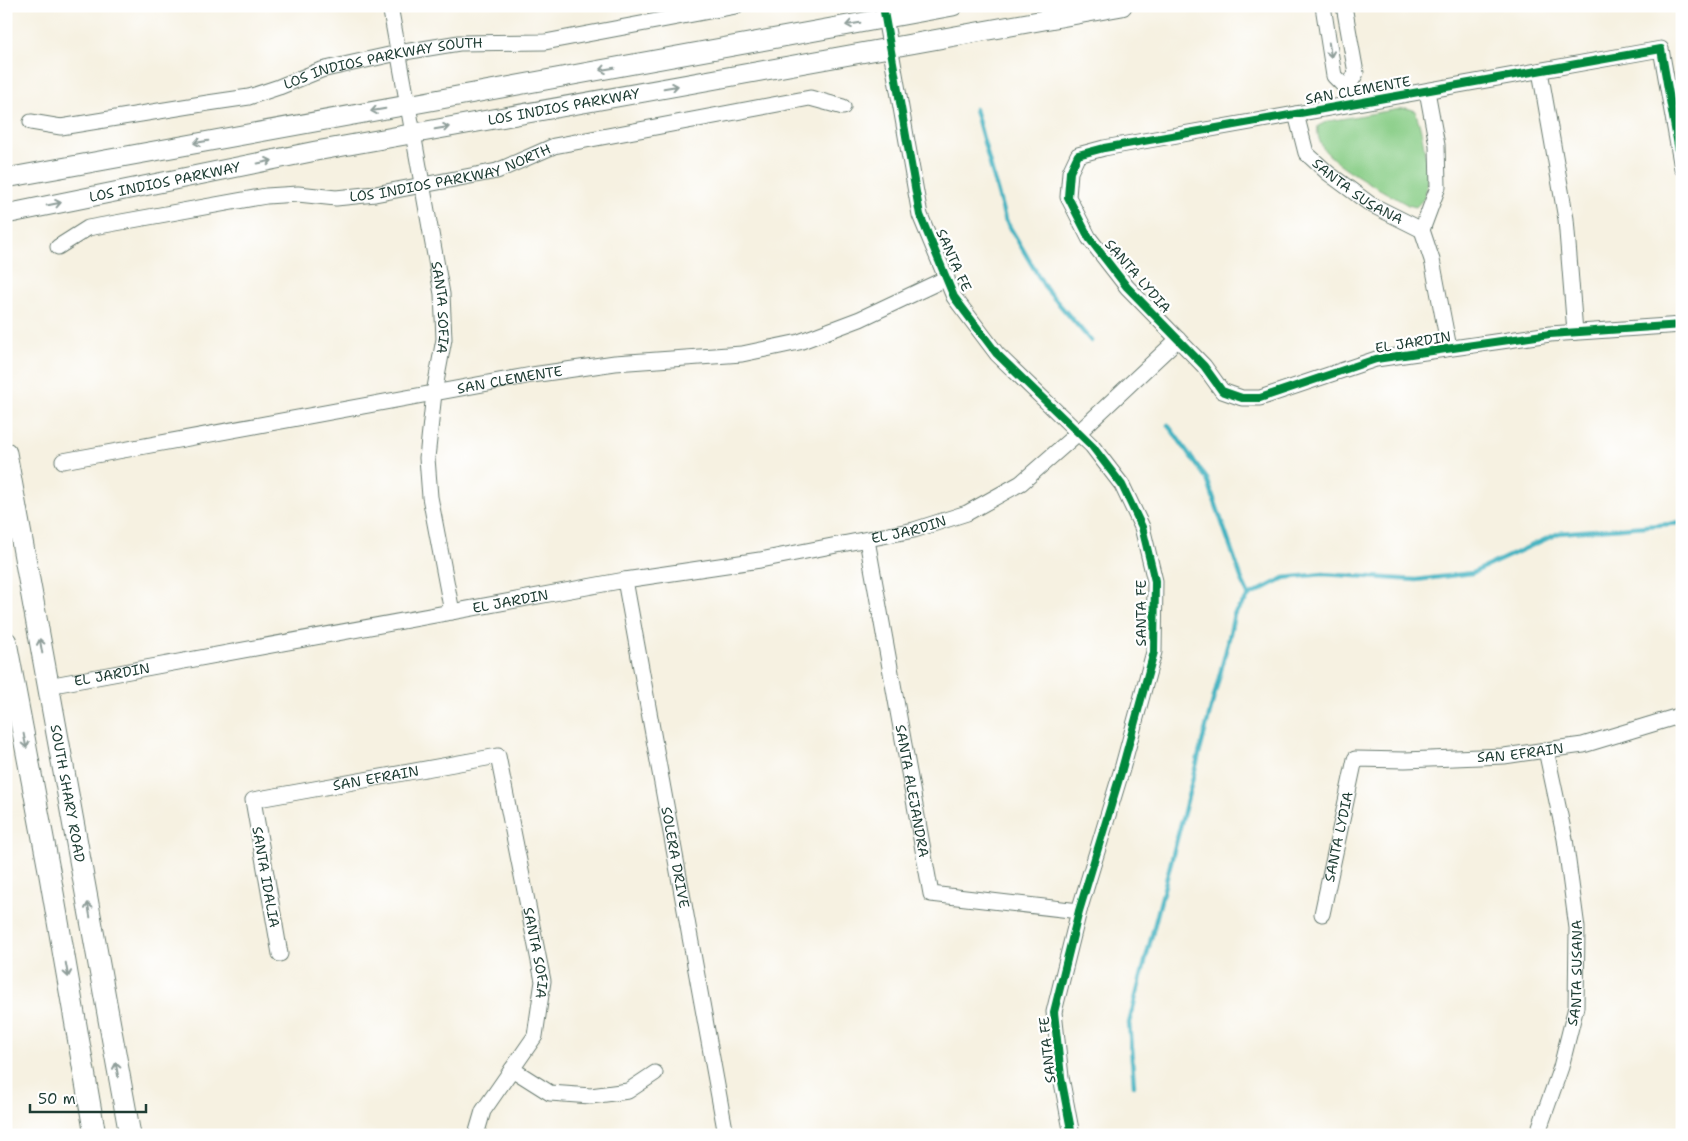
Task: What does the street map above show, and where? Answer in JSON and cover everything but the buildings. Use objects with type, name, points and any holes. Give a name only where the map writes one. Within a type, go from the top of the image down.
[{"type":"main road","name":"SOUTH SHARY ROAD","points":[[6,453],[130,1135]]},
{"type":"main road","points":[[6,642],[49,870],[95,1135]]},
{"type":"street","name":"SANTA SOFIA","points":[[390,6],[442,294],[444,339],[434,393],[427,458],[430,497],[452,612]]},
{"type":"street","name":"LOS INDIOS PARKWAY SOUTH","points":[[31,122],[61,127],[249,97],[321,70],[398,53],[459,43],[545,42],[736,6]]},
{"type":"street","name":"LOS INDIOS PARKWAY","points":[[6,178],[407,105],[885,12],[953,6]]},
{"type":"street","name":"LOS INDIOS PARKWAY","points":[[6,214],[316,151],[1122,6]]},
{"type":"street","points":[[1323,6],[1334,76],[1347,89],[1350,104]]},
{"type":"street","points":[[1344,6],[1356,73],[1347,89]]},
{"type":"street","name":"SANTA FE","points":[[885,12],[920,215],[954,297],[996,354],[1092,446],[1122,485],[1142,527],[1155,580],[1154,652],[1080,911],[1054,1012],[1061,1077],[1072,1135]]},
{"type":"street","name":"SAN CLEMENTE","points":[[1070,172],[1078,156],[1104,148],[1661,49],[1682,168]]},
{"type":"street","points":[[1540,71],[1566,219],[1575,332]]},
{"type":"street","name":"SANTA SUSANA","points":[[1296,114],[1306,153],[1328,173],[1370,204],[1422,230],[1438,188],[1437,145],[1427,91]]},
{"type":"street","name":"LOS INDIOS PARKWAY NORTH","points":[[58,247],[88,228],[266,196],[298,194],[336,198],[422,186],[497,171],[554,146],[810,98],[843,107]]},
{"type":"street","name":"SANTA LYDIA","points":[[1070,172],[1068,197],[1089,238],[1127,287],[1178,338]]},
{"type":"street","points":[[1422,230],[1432,260],[1449,348]]},
{"type":"street","name":"SAN CLEMENTE","points":[[63,461],[560,371],[615,363],[742,354],[799,342],[860,320],[947,278]]},
{"type":"street","name":"EL JARDIN","points":[[48,686],[625,580],[760,560],[914,530],[967,513],[1021,483],[1078,433],[1178,338],[1204,366],[1222,391],[1242,398],[1260,398],[1376,359],[1550,334],[1682,325]]},
{"type":"street","name":"SANTA ALEJANDRA","points":[[867,540],[931,894],[1080,911]]},
{"type":"street","name":"SOLERA DRIVE","points":[[625,580],[726,1135]]},
{"type":"street","name":"SAN EFRAIN","points":[[1355,759],[1405,760],[1504,756],[1583,745],[1682,716]]},
{"type":"street","name":"SANTA SUSANA","points":[[1537,1135],[1561,1068],[1576,1007],[1577,928],[1565,839],[1546,750]]},
{"type":"street","name":"SANTA SOFIA","points":[[476,1135],[483,1110],[536,1036],[543,982],[498,756]]},
{"type":"street","name":"SAN EFRAIN","points":[[253,800],[498,756]]},
{"type":"street","name":"SANTA LYDIA","points":[[1322,914],[1355,759]]},
{"type":"street","name":"SANTA IDALIA","points":[[253,800],[280,954]]},
{"type":"street","points":[[512,1069],[550,1093],[591,1096],[628,1091],[655,1073]]},
{"type":"green space","points":[[1406,108],[1415,111],[1418,119],[1427,168],[1424,198],[1416,207],[1408,205],[1388,194],[1338,163],[1323,148],[1318,132],[1318,126],[1328,121]]},
{"type":"waterway","points":[[975,109],[1005,219],[1046,289],[1091,341]]},
{"type":"waterway","points":[[1168,425],[1207,479],[1249,596]]},
{"type":"waterway","points":[[1134,1085],[1129,1023],[1234,614],[1249,596],[1284,578],[1323,574],[1416,580],[1472,573],[1559,533],[1682,523]]},
{"type":"cycle path","points":[[883,6],[920,215],[954,297],[997,354],[1092,446],[1122,485],[1142,527],[1155,581],[1154,652],[1122,769],[1079,911],[1054,1012],[1061,1077],[1072,1135]]},
{"type":"cycle path","points":[[1682,168],[1661,49],[1104,148],[1078,155],[1070,172],[1068,197],[1089,238],[1127,287],[1204,366],[1222,391],[1242,398],[1260,398],[1376,359],[1550,334],[1682,325]]}]
